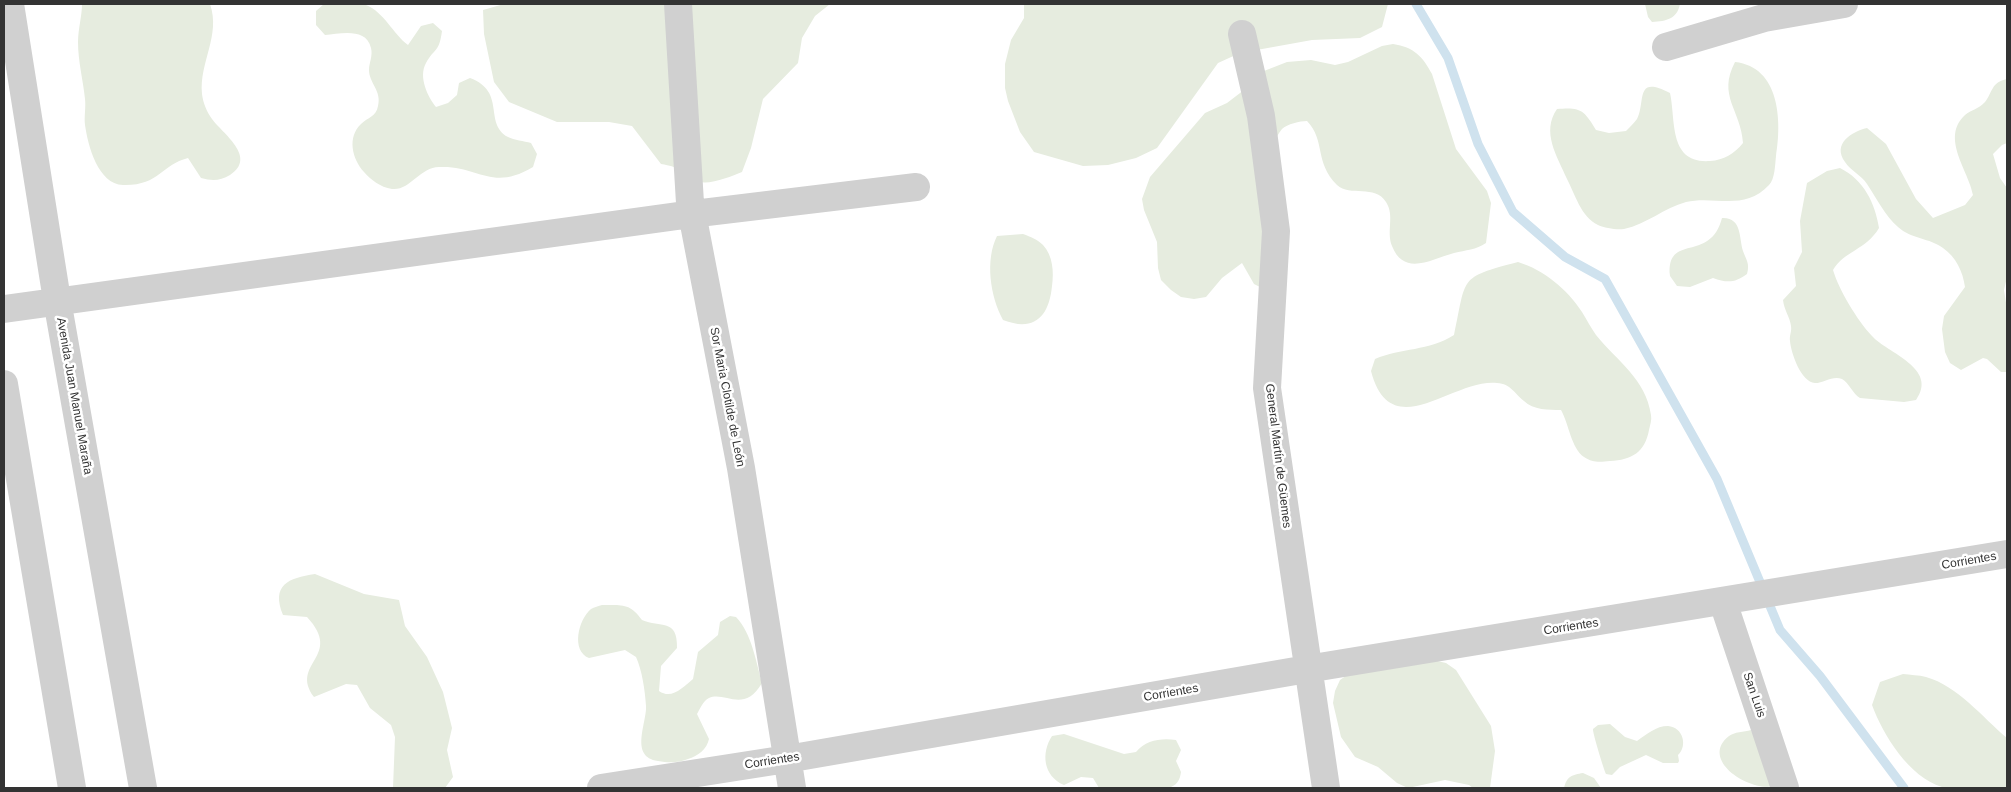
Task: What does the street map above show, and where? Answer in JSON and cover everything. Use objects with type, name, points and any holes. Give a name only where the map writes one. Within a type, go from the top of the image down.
[{"type":"street","name":"Avenida Juan Manuel Maraña","points":[[10,4],[57,300],[143,788]]},
{"type":"street","name":"Sor Maria Clotilde de León","points":[[678,4],[692,214],[741,468],[792,788]]},
{"type":"street","points":[[1666,47],[1764,18],[1844,4]]},
{"type":"street","name":"General Martín de Güemes","points":[[1242,34],[1261,116],[1276,231],[1267,388],[1326,788]]},
{"type":"street","points":[[4,309],[57,300],[692,214],[916,187]]},
{"type":"street","points":[[4,384],[72,788]]},
{"type":"street","name":"Corrientes","points":[[600,788],[787,759],[1307,669],[1733,601],[2007,554]]},
{"type":"street","name":"San Luis","points":[[1733,601],[1785,788]]},
{"type":"shaded area","points":[[351,2],[366,5],[378,13],[408,45],[421,26],[433,23],[442,31],[441,38],[438,47],[426,63],[423,74],[427,92],[433,103],[436,107],[448,103],[457,95],[459,83],[470,78],[481,84],[488,91],[492,99],[497,124],[501,131],[510,138],[531,143],[537,154],[533,167],[519,174],[506,177],[485,176],[453,167],[432,168],[398,189],[388,188],[373,180],[356,161],[353,148],[354,135],[357,129],[374,115],[379,101],[370,75],[371,48],[368,41],[358,34],[325,35],[316,25],[316,11],[324,4]]},
{"type":"shaded area","points":[[82,4],[210,4],[213,27],[202,82],[202,94],[204,104],[210,116],[239,153],[240,161],[238,168],[223,178],[209,180],[201,178],[188,158],[179,161],[145,182],[123,185],[114,183],[107,178],[101,171],[92,153],[85,125],[85,99],[78,42]]},
{"type":"shaded area","points":[[504,4],[830,4],[815,16],[802,38],[798,63],[763,99],[751,148],[742,172],[717,181],[703,182],[692,179],[675,168],[661,164],[632,126],[609,122],[557,122],[509,102],[494,82],[484,34],[483,10]]},
{"type":"shaded area","points":[[1024,4],[1388,4],[1382,27],[1360,38],[1312,40],[1240,53],[1218,63],[1157,148],[1136,158],[1108,165],[1083,166],[1034,152],[1020,132],[1008,101],[1005,88],[1005,64],[1011,40],[1024,18]]},
{"type":"shaded area","points":[[1645,4],[1680,4],[1674,16],[1662,21],[1652,22],[1648,17]]},
{"type":"shaded area","points":[[1393,44],[1412,50],[1429,68],[1456,149],[1487,191],[1491,203],[1486,243],[1428,262],[1411,263],[1404,261],[1397,255],[1390,240],[1390,213],[1386,202],[1376,193],[1349,190],[1337,185],[1325,168],[1316,136],[1307,121],[1290,124],[1282,129],[1273,144],[1268,162],[1264,183],[1263,206],[1264,289],[1254,284],[1242,263],[1222,278],[1206,297],[1194,299],[1181,297],[1171,290],[1161,280],[1158,268],[1157,242],[1144,210],[1142,199],[1150,177],[1205,113],[1227,103],[1257,80],[1264,71],[1287,62],[1311,60],[1335,65],[1348,62],[1382,46]]},
{"type":"shaded area","points":[[1735,62],[1750,66],[1761,74],[1775,98],[1778,112],[1778,142],[1774,176],[1769,185],[1749,198],[1729,201],[1697,200],[1686,202],[1640,224],[1624,229],[1607,228],[1598,225],[1587,217],[1579,205],[1552,144],[1550,126],[1557,109],[1577,109],[1581,111],[1596,130],[1609,133],[1626,131],[1637,119],[1643,92],[1646,88],[1659,88],[1670,93],[1676,138],[1680,148],[1696,160],[1710,161],[1724,158],[1743,143],[1738,121],[1731,103],[1728,84]]},
{"type":"shaded area","points":[[2007,79],[2007,143],[2002,145],[1993,154],[2000,178],[2007,188],[2007,277],[2004,290],[2007,309],[2007,372],[2001,372],[1987,359],[1983,358],[1961,370],[1950,363],[1945,352],[1942,329],[1944,316],[1965,287],[1958,265],[1943,248],[1903,231],[1893,223],[1865,181],[1845,162],[1841,150],[1845,140],[1855,132],[1867,128],[1886,144],[1916,199],[1933,218],[1965,205],[1973,195],[1955,144],[1958,124],[1965,115],[1985,102],[1998,82]]},
{"type":"shaded area","points":[[1840,168],[1856,179],[1867,193],[1875,210],[1879,228],[1868,241],[1843,259],[1833,270],[1844,295],[1866,329],[1879,342],[1908,362],[1916,370],[1921,379],[1921,389],[1916,400],[1904,402],[1860,398],[1839,378],[1815,383],[1805,378],[1792,352],[1791,326],[1783,300],[1796,286],[1794,268],[1802,252],[1800,221],[1807,183],[1827,171]]},
{"type":"shaded area","points":[[1722,218],[1733,221],[1738,229],[1748,264],[1747,274],[1731,281],[1713,278],[1690,287],[1677,286],[1670,276],[1671,263],[1675,255],[1682,250],[1708,240],[1716,232]]},
{"type":"shaded area","points":[[1023,234],[1038,241],[1046,249],[1051,259],[1053,275],[1050,297],[1043,314],[1031,323],[1023,324],[1003,320],[992,289],[990,267],[993,246],[997,236]]},
{"type":"shaded area","points":[[1518,262],[1546,275],[1562,288],[1582,312],[1596,335],[1630,371],[1643,391],[1648,402],[1651,422],[1644,444],[1631,457],[1603,462],[1587,459],[1576,448],[1561,410],[1541,409],[1532,406],[1509,387],[1502,384],[1480,384],[1425,404],[1408,407],[1393,404],[1380,393],[1371,371],[1375,359],[1435,344],[1454,335],[1461,301],[1468,283],[1474,277],[1484,272]]},
{"type":"shaded area","points":[[315,574],[364,594],[399,600],[405,626],[427,657],[443,692],[452,728],[447,750],[453,777],[445,788],[393,788],[395,737],[391,725],[370,708],[357,685],[346,684],[314,697],[308,685],[308,676],[319,651],[320,642],[317,631],[307,617],[283,615],[279,596],[284,585],[290,581]]},
{"type":"shaded area","points":[[602,605],[625,606],[634,610],[642,620],[667,626],[674,632],[677,639],[677,648],[661,666],[659,691],[668,694],[673,693],[693,679],[698,652],[718,635],[720,622],[730,616],[736,617],[746,632],[753,648],[762,683],[755,692],[742,700],[715,697],[705,701],[697,714],[709,739],[699,754],[692,758],[673,762],[649,758],[644,753],[642,746],[646,706],[643,680],[636,657],[625,650],[589,658],[580,649],[578,635],[586,614],[591,609]]},
{"type":"shaded area","points":[[1433,660],[1446,663],[1456,670],[1491,726],[1495,751],[1490,788],[1473,788],[1469,785],[1445,780],[1408,788],[1397,783],[1378,767],[1355,757],[1341,737],[1333,703],[1335,691],[1340,680],[1360,666]]},
{"type":"shaded area","points":[[1903,674],[1926,677],[1949,687],[2007,738],[2007,788],[1964,790],[1942,787],[1930,782],[1908,765],[1890,741],[1872,705],[1880,682]]},
{"type":"shaded area","points":[[1610,724],[1625,737],[1637,741],[1660,727],[1673,727],[1680,733],[1683,742],[1683,747],[1678,755],[1678,763],[1663,763],[1646,755],[1620,767],[1612,775],[1606,774],[1593,729],[1598,725]]},
{"type":"shaded area","points":[[1751,730],[1774,786],[1763,787],[1740,779],[1723,764],[1720,754],[1721,745],[1731,735]]},
{"type":"shaded area","points":[[1064,734],[1124,754],[1136,752],[1149,742],[1165,739],[1176,740],[1181,750],[1176,761],[1181,772],[1179,779],[1171,787],[1157,789],[1099,788],[1093,778],[1081,777],[1064,785],[1052,776],[1048,770],[1045,757],[1048,743],[1052,736]]},
{"type":"shaded area","points":[[1583,773],[1594,778],[1601,788],[1564,788],[1570,777]]},
{"type":"waterway","points":[[1416,4],[1448,58],[1478,144],[1513,212],[1565,257],[1605,279],[1717,479],[1780,630],[1820,676],[1904,788]]}]
